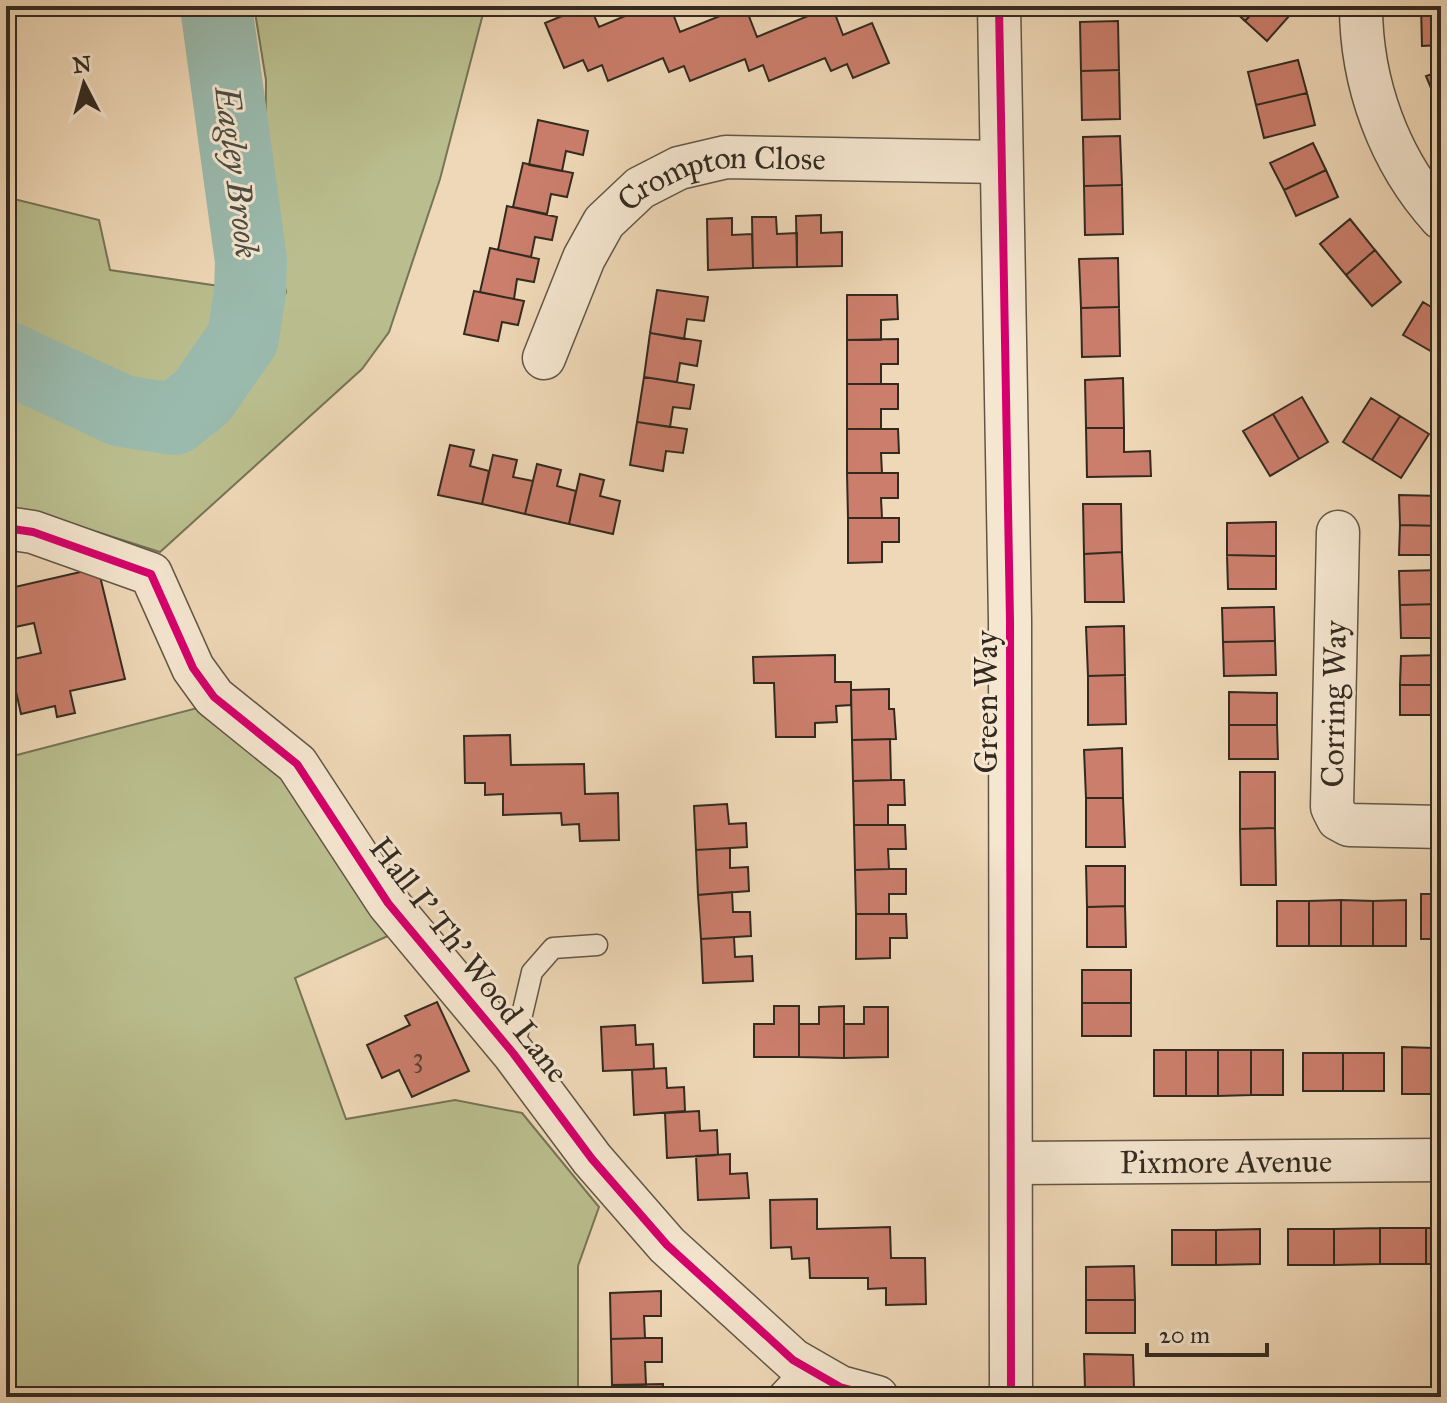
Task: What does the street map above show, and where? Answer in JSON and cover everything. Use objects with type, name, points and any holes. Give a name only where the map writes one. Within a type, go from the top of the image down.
[{"type":"street","name":"Green Way","points":[[999,6],[1010,620],[1011,1397]]},
{"type":"street","points":[[1361,6],[1365,59],[1382,125],[1420,195],[1441,218]]},
{"type":"street","name":"Crompton Close","points":[[544,358],[584,258],[604,222],[640,188],[679,168],[726,157],[1000,162]]},
{"type":"street","name":"Hall I' Th' Wood Lane","points":[[6,528],[33,532],[151,574],[193,668],[214,697],[297,764],[388,903],[513,1053],[592,1159],[667,1245],[793,1360],[790,1382],[840,1387],[877,1397]]},
{"type":"street","name":"Corring Way","points":[[1338,532],[1332,807],[1338,819],[1349,825],[1441,827]]},
{"type":"street","name":"Pixmore Avenue","points":[[1012,1163],[1441,1160]]},
{"type":"lane","points":[[513,1053],[532,972],[553,948],[597,945]]},
{"type":"green space","points":[[254,6],[485,6],[440,179],[389,332],[362,369],[160,552],[38,513],[6,533],[6,197],[99,220],[110,270],[226,287],[271,322],[286,292],[265,195],[266,80]]},
{"type":"green space","points":[[201,707],[287,775],[390,935],[295,978],[346,1119],[455,1100],[522,1113],[599,1207],[578,1266],[578,1397],[6,1397],[6,737],[13,756]]},
{"type":"building","points":[[590,6],[599,27],[649,6],[670,6],[680,32],[745,6],[757,37],[832,6],[843,35],[872,23],[889,63],[853,78],[847,64],[831,71],[825,58],[769,81],[763,65],[749,71],[745,59],[690,81],[684,66],[669,72],[663,58],[608,81],[602,65],[588,71],[583,60],[564,68],[545,23]]},
{"type":"building","points":[[1229,6],[1259,6],[1245,21]]},
{"type":"building","points":[[1259,6],[1298,6],[1267,41],[1245,21]]},
{"type":"building","points":[[1421,6],[1441,6],[1441,45],[1422,46]]},
{"type":"building","points":[[1118,21],[1119,70],[1081,71],[1080,22]]},
{"type":"building","points":[[1298,60],[1307,93],[1256,105],[1248,72]]},
{"type":"building","points":[[1119,70],[1120,119],[1082,120],[1081,71]]},
{"type":"building","points":[[1441,71],[1441,112],[1426,76]]},
{"type":"building","points":[[1307,93],[1315,125],[1264,138],[1256,105]]},
{"type":"building","points":[[538,120],[588,131],[583,155],[566,151],[562,171],[529,165]]},
{"type":"building","points":[[1120,136],[1122,185],[1084,186],[1083,137]]},
{"type":"building","points":[[1313,143],[1326,170],[1284,190],[1270,163]]},
{"type":"building","points":[[523,163],[573,173],[567,197],[551,194],[547,214],[513,207]]},
{"type":"building","points":[[1326,170],[1338,197],[1296,216],[1284,190]]},
{"type":"building","points":[[1122,185],[1123,234],[1085,235],[1084,186]]},
{"type":"building","points":[[507,206],[557,217],[552,240],[535,237],[531,257],[498,250]]},
{"type":"building","points":[[821,215],[821,233],[842,232],[842,266],[797,267],[796,216]]},
{"type":"building","points":[[752,217],[776,217],[777,234],[797,233],[797,267],[753,268]]},
{"type":"building","points":[[732,218],[732,235],[752,234],[753,268],[708,270],[707,219]]},
{"type":"building","points":[[1350,219],[1375,250],[1346,275],[1320,244]]},
{"type":"building","points":[[490,248],[539,259],[534,282],[517,279],[514,299],[480,292]]},
{"type":"building","points":[[1375,250],[1401,282],[1372,306],[1346,275]]},
{"type":"building","points":[[1118,258],[1119,307],[1081,308],[1079,259]]},
{"type":"building","points":[[657,290],[708,297],[704,321],[687,319],[684,339],[650,333]]},
{"type":"building","points":[[474,291],[524,301],[518,325],[502,322],[498,341],[464,334]]},
{"type":"building","points":[[847,295],[897,295],[898,319],[881,320],[881,340],[847,340]]},
{"type":"building","points":[[1423,302],[1441,313],[1441,357],[1403,335]]},
{"type":"building","points":[[1119,307],[1120,356],[1082,357],[1081,308]]},
{"type":"building","points":[[650,333],[701,341],[697,366],[680,363],[677,382],[644,377]]},
{"type":"building","points":[[898,339],[898,364],[881,364],[881,384],[847,384],[847,340]]},
{"type":"building","points":[[644,377],[694,385],[690,409],[673,407],[670,427],[637,422]]},
{"type":"building","points":[[1123,378],[1124,428],[1086,428],[1085,380]]},
{"type":"building","points":[[847,384],[898,384],[898,409],[881,409],[881,429],[847,429]]},
{"type":"building","points":[[1302,397],[1328,442],[1299,459],[1273,414]]},
{"type":"building","points":[[1371,398],[1400,416],[1372,460],[1343,442]]},
{"type":"building","points":[[1273,414],[1299,459],[1270,476],[1243,431]]},
{"type":"building","points":[[1400,416],[1429,434],[1401,478],[1372,460]]},
{"type":"building","points":[[637,422],[687,429],[683,453],[666,451],[663,471],[630,465]]},
{"type":"building","points":[[1086,428],[1124,428],[1124,452],[1150,451],[1151,476],[1087,477]]},
{"type":"building","points":[[847,429],[898,429],[899,453],[881,453],[882,473],[847,473]]},
{"type":"building","points":[[450,445],[474,450],[470,466],[489,471],[482,504],[438,495]]},
{"type":"building","points":[[493,455],[517,460],[513,477],[533,481],[525,514],[482,504]]},
{"type":"building","points":[[537,464],[561,470],[557,486],[576,491],[569,524],[525,514]]},
{"type":"building","points":[[847,473],[898,473],[898,498],[881,498],[882,518],[848,518]]},
{"type":"building","points":[[580,474],[604,480],[600,496],[620,501],[613,534],[569,524]]},
{"type":"building","points":[[1399,495],[1441,496],[1441,526],[1400,525]]},
{"type":"building","points":[[1083,504],[1121,504],[1122,552],[1084,554]]},
{"type":"building","points":[[848,518],[899,518],[899,542],[882,542],[882,562],[848,563]]},
{"type":"building","points":[[1276,522],[1276,556],[1227,555],[1227,523]]},
{"type":"building","points":[[1400,525],[1441,526],[1441,555],[1399,555]]},
{"type":"building","points":[[1122,552],[1124,602],[1085,602],[1084,554]]},
{"type":"building","points":[[1227,555],[1276,556],[1276,589],[1228,589]]},
{"type":"building","points":[[98,568],[125,679],[70,691],[75,713],[57,717],[55,706],[21,714],[9,660],[41,653],[34,623],[6,629],[6,589]]},
{"type":"building","points":[[1441,570],[1441,604],[1400,605],[1399,571]]},
{"type":"building","points":[[1441,604],[1441,638],[1401,638],[1400,605]]},
{"type":"building","points":[[1274,607],[1275,641],[1223,642],[1222,608]]},
{"type":"building","points":[[1124,626],[1125,675],[1088,676],[1086,627]]},
{"type":"building","points":[[1275,641],[1276,675],[1224,676],[1223,642]]},
{"type":"building","points":[[835,655],[835,682],[851,682],[851,705],[836,706],[837,722],[815,723],[815,737],[776,737],[774,683],[754,683],[753,657]]},
{"type":"building","points":[[1441,655],[1441,685],[1400,685],[1401,656]]},
{"type":"building","points":[[1125,675],[1126,724],[1088,725],[1088,676]]},
{"type":"building","points":[[1400,685],[1441,685],[1441,715],[1400,715]]},
{"type":"building","points":[[889,689],[889,709],[894,709],[896,739],[852,740],[851,690]]},
{"type":"building","points":[[1229,692],[1277,693],[1277,725],[1229,725]]},
{"type":"building","points":[[1229,725],[1277,725],[1278,759],[1229,759]]},
{"type":"building","points":[[510,735],[511,765],[584,764],[585,794],[618,793],[619,840],[580,841],[579,824],[562,825],[561,813],[503,815],[503,794],[485,795],[485,783],[465,783],[464,736]]},
{"type":"building","points":[[890,739],[891,780],[853,781],[852,740]]},
{"type":"building","points":[[1122,748],[1123,798],[1086,798],[1084,750]]},
{"type":"building","points":[[1240,772],[1275,772],[1275,828],[1240,829]]},
{"type":"building","points":[[904,780],[905,805],[888,805],[888,825],[854,825],[853,781]]},
{"type":"building","points":[[1086,798],[1123,798],[1125,847],[1086,847]]},
{"type":"building","points":[[727,804],[729,824],[746,823],[747,847],[696,850],[694,806]]},
{"type":"building","points":[[854,825],[905,825],[906,849],[888,849],[889,869],[855,870]]},
{"type":"building","points":[[1275,828],[1276,885],[1241,885],[1240,829]]},
{"type":"building","points":[[730,848],[730,868],[748,867],[749,891],[698,895],[696,850]]},
{"type":"building","points":[[1086,866],[1125,866],[1125,906],[1087,907]]},
{"type":"building","points":[[906,869],[906,894],[889,894],[889,914],[856,914],[855,870]]},
{"type":"building","points":[[732,892],[733,912],[750,912],[751,936],[701,939],[698,895]]},
{"type":"building","points":[[1421,894],[1441,894],[1441,939],[1421,939]]},
{"type":"building","points":[[1341,900],[1341,946],[1309,946],[1309,901]]},
{"type":"building","points":[[1341,900],[1373,901],[1373,946],[1341,946]]},
{"type":"building","points":[[1406,900],[1406,946],[1373,946],[1373,901]]},
{"type":"building","points":[[1277,901],[1309,901],[1309,946],[1277,946]]},
{"type":"building","points":[[1125,906],[1126,947],[1087,947],[1087,907]]},
{"type":"building","points":[[856,914],[906,914],[907,938],[890,938],[890,958],[856,959]]},
{"type":"building","points":[[734,937],[735,957],[752,956],[753,981],[703,983],[701,939]]},
{"type":"building","points":[[1082,970],[1131,970],[1131,1003],[1082,1003]]},
{"type":"building","points":[[437,1002],[469,1071],[412,1097],[399,1070],[382,1078],[367,1045],[410,1025],[405,1016]]},
{"type":"building","points":[[1082,1003],[1131,1003],[1131,1036],[1082,1036]]},
{"type":"building","points":[[774,1006],[799,1006],[799,1057],[754,1057],[754,1024],[774,1024]]},
{"type":"building","points":[[844,1006],[844,1058],[799,1057],[799,1024],[819,1024],[819,1007]]},
{"type":"building","points":[[864,1007],[888,1007],[888,1057],[844,1058],[844,1024],[864,1024]]},
{"type":"building","points":[[635,1025],[636,1045],[653,1044],[654,1069],[603,1071],[601,1027]]},
{"type":"building","points":[[1402,1047],[1434,1048],[1434,1094],[1402,1094]]},
{"type":"building","points":[[1434,1048],[1441,1048],[1441,1094],[1434,1094]]},
{"type":"building","points":[[1154,1050],[1186,1050],[1186,1096],[1154,1096]]},
{"type":"building","points":[[1186,1050],[1218,1050],[1218,1096],[1186,1096]]},
{"type":"building","points":[[1218,1050],[1251,1050],[1251,1095],[1218,1096]]},
{"type":"building","points":[[1251,1050],[1283,1050],[1283,1095],[1251,1095]]},
{"type":"building","points":[[1303,1053],[1343,1053],[1343,1091],[1303,1091]]},
{"type":"building","points":[[1343,1053],[1384,1053],[1384,1091],[1343,1091]]},
{"type":"building","points":[[666,1068],[667,1088],[684,1087],[685,1111],[634,1115],[632,1070]]},
{"type":"building","points":[[699,1111],[700,1131],[717,1130],[718,1155],[667,1158],[665,1113]]},
{"type":"building","points":[[730,1154],[730,1174],[747,1173],[749,1198],[698,1200],[696,1156]]},
{"type":"building","points":[[817,1199],[817,1229],[890,1227],[891,1258],[925,1258],[926,1304],[886,1305],[886,1288],[868,1289],[868,1278],[810,1278],[809,1258],[792,1259],[791,1247],[771,1248],[770,1200]]},
{"type":"building","points":[[1380,1228],[1380,1264],[1334,1265],[1334,1229]]},
{"type":"building","points":[[1380,1228],[1426,1228],[1426,1264],[1380,1264]]},
{"type":"building","points":[[1426,1228],[1441,1228],[1441,1264],[1426,1264]]},
{"type":"building","points":[[1260,1229],[1260,1264],[1216,1265],[1216,1230]]},
{"type":"building","points":[[1288,1229],[1334,1229],[1334,1265],[1288,1265]]},
{"type":"building","points":[[1172,1230],[1216,1230],[1216,1265],[1172,1265]]},
{"type":"building","points":[[1134,1266],[1135,1300],[1086,1300],[1086,1267]]},
{"type":"building","points":[[661,1291],[661,1316],[644,1316],[645,1338],[611,1339],[610,1293]]},
{"type":"building","points":[[1086,1300],[1135,1300],[1135,1333],[1086,1333]]},
{"type":"building","points":[[662,1338],[662,1362],[645,1362],[646,1385],[612,1385],[611,1339]]},
{"type":"building","points":[[1084,1354],[1133,1355],[1134,1388],[1085,1388]]},
{"type":"building","points":[[663,1384],[663,1397],[612,1397],[612,1385]]},
{"type":"building","points":[[1085,1388],[1134,1388],[1134,1397],[1085,1397]]},
{"type":"waterway","name":"Eagley Brook","points":[[6,357],[122,411],[174,419],[202,397],[243,338],[251,261],[216,6]]},
{"type":"cycle path","points":[[999,6],[1010,620],[1011,1397]]},
{"type":"cycle path","points":[[6,528],[33,532],[151,574],[193,668],[214,697],[297,764],[388,903],[513,1053],[592,1159],[667,1245],[793,1360],[840,1387],[877,1397]]}]
